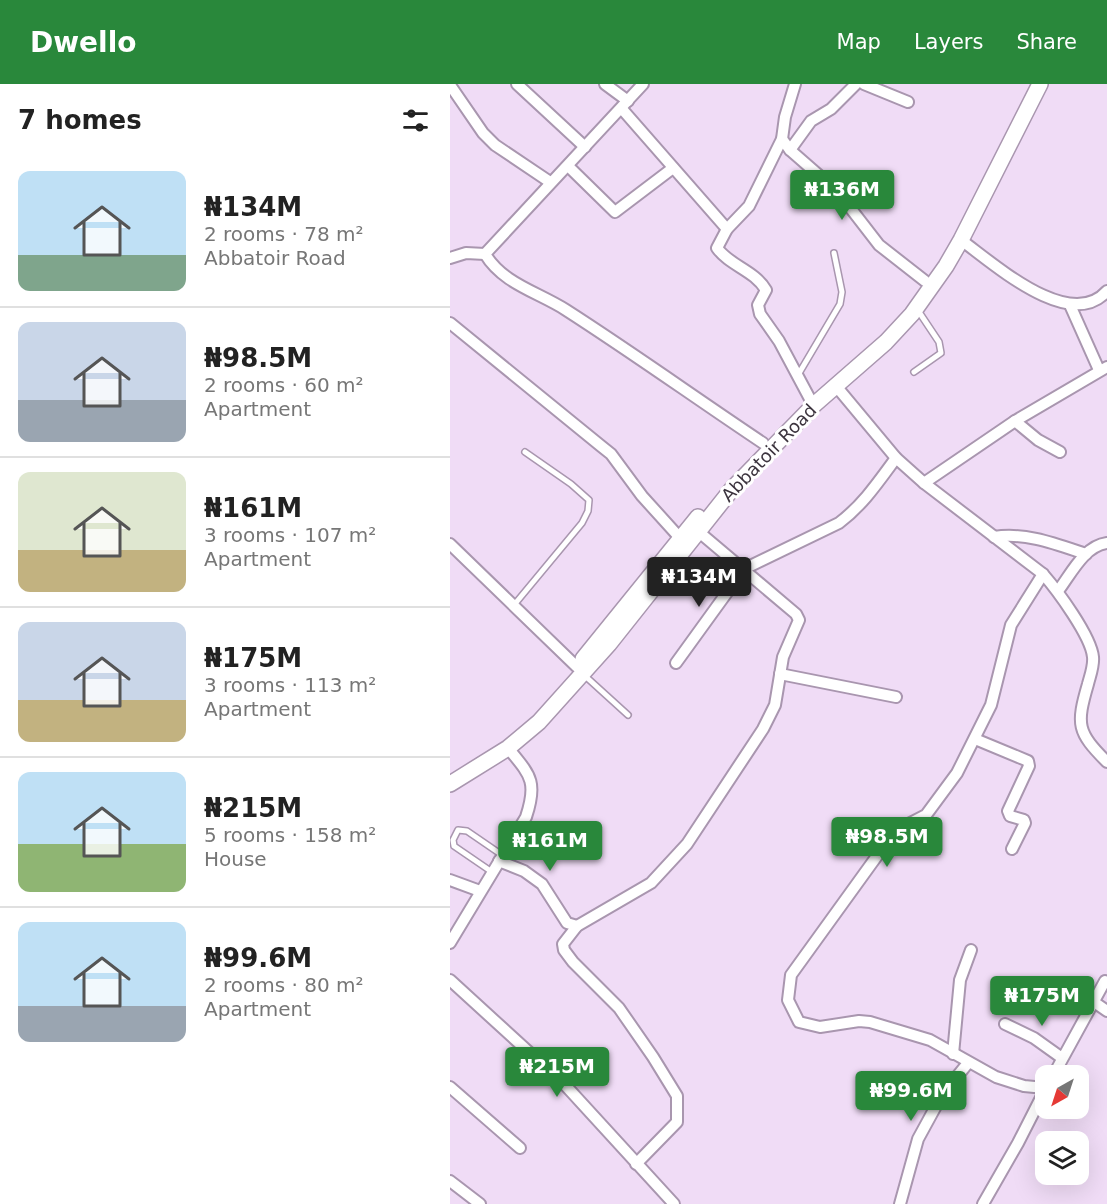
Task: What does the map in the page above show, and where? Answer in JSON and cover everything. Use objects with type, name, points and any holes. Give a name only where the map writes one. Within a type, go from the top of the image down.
[{"type":"street","points":[[517,84],[585,147]]},
{"type":"street","points":[[605,84],[625,105],[673,168],[727,229]]},
{"type":"street","points":[[484,254],[643,84]]},
{"type":"street","points":[[795,84],[785,117],[782,140],[749,206],[727,229],[717,249],[725,259],[760,279],[766,290],[759,305],[760,314],[779,341],[810,399]]},
{"type":"street","points":[[790,150],[811,121],[831,109],[856,84]]},
{"type":"street","points":[[864,84],[908,102]]},
{"type":"street","name":"Abbatoir Road","points":[[450,784],[508,748],[539,722],[680,538],[763,443],[889,330],[944,253],[1030,84]]},
{"type":"street","name":"Abbatoir Road","points":[[450,778],[484,759],[510,738],[580,670],[699,532],[740,480],[772,446],[886,342],[916,308],[946,266],[961,240],[1040,84]]},
{"type":"street","points":[[454,90],[483,133],[495,145],[550,182]]},
{"type":"street","points":[[782,140],[790,150],[838,192],[879,246],[925,281]]},
{"type":"street","points":[[568,166],[615,212],[673,168]]},
{"type":"street","points":[[961,240],[1046,298],[1081,306],[1102,297],[1107,291]]},
{"type":"street","points":[[450,258],[466,253],[484,254]]},
{"type":"street","points":[[484,254],[493,267],[512,282],[565,309],[763,443]]},
{"type":"street","points":[[924,483],[1015,421],[1103,369],[1070,305]]},
{"type":"street","points":[[450,323],[611,454],[627,479],[680,538]]},
{"type":"street","points":[[836,386],[896,458],[924,483],[1043,574],[1058,591],[1088,642],[1093,656],[1092,671],[1080,710],[1082,728],[1086,741],[1107,762]]},
{"type":"street","points":[[1015,421],[1038,440],[1060,452]]},
{"type":"street","points":[[676,663],[744,569],[839,523],[850,515],[863,502],[896,458]]},
{"type":"street","points":[[636,1164],[677,1122],[676,1096],[619,1008],[573,962],[564,950],[563,944],[578,926],[651,883],[680,852],[762,729],[775,705],[783,657],[799,620],[796,614],[699,532]]},
{"type":"street","points":[[994,537],[1009,535],[1028,537],[1086,554]]},
{"type":"street","points":[[1058,591],[1086,554],[1098,544],[1107,543]]},
{"type":"street","points":[[450,544],[580,670]]},
{"type":"street","points":[[1035,1087],[996,1077],[930,1040],[870,1022],[859,1021],[820,1027],[800,1022],[788,1000],[791,975],[895,831],[930,812],[957,773],[991,705],[1011,625],[1043,574]]},
{"type":"street","points":[[780,674],[896,697]]},
{"type":"street","points":[[975,739],[1028,761],[1029,766],[1008,811],[1010,816],[1024,820],[1025,823],[1012,849]]},
{"type":"street","points":[[450,943],[526,817],[533,789],[531,777],[508,748]]},
{"type":"street","points":[[500,858],[542,884],[567,923],[578,926]]},
{"type":"street","points":[[450,880],[480,891]]},
{"type":"street","points":[[953,1054],[959,985],[972,950]]},
{"type":"street","points":[[450,980],[566,1086],[674,1204]]},
{"type":"street","points":[[1058,1065],[1105,981]]},
{"type":"street","points":[[1094,1002],[1107,1011]]},
{"type":"street","points":[[1005,1024],[1034,1038],[1062,1058]]},
{"type":"street","points":[[900,1204],[918,1139],[942,1095],[968,1063]]},
{"type":"street","points":[[450,1087],[520,1148]]},
{"type":"street","points":[[983,1204],[1035,1108]]},
{"type":"street","points":[[450,1181],[480,1204]]},
{"type":"lane","points":[[797,376],[840,304],[842,292],[834,252]]},
{"type":"lane","points":[[914,372],[941,353],[939,342],[916,308]]},
{"type":"lane","points":[[514,604],[582,523],[588,511],[589,500],[571,484],[525,452]]},
{"type":"lane","points":[[580,670],[628,716]]},
{"type":"lane","points":[[492,872],[454,846],[453,840],[459,830],[467,831],[500,858]]}]
